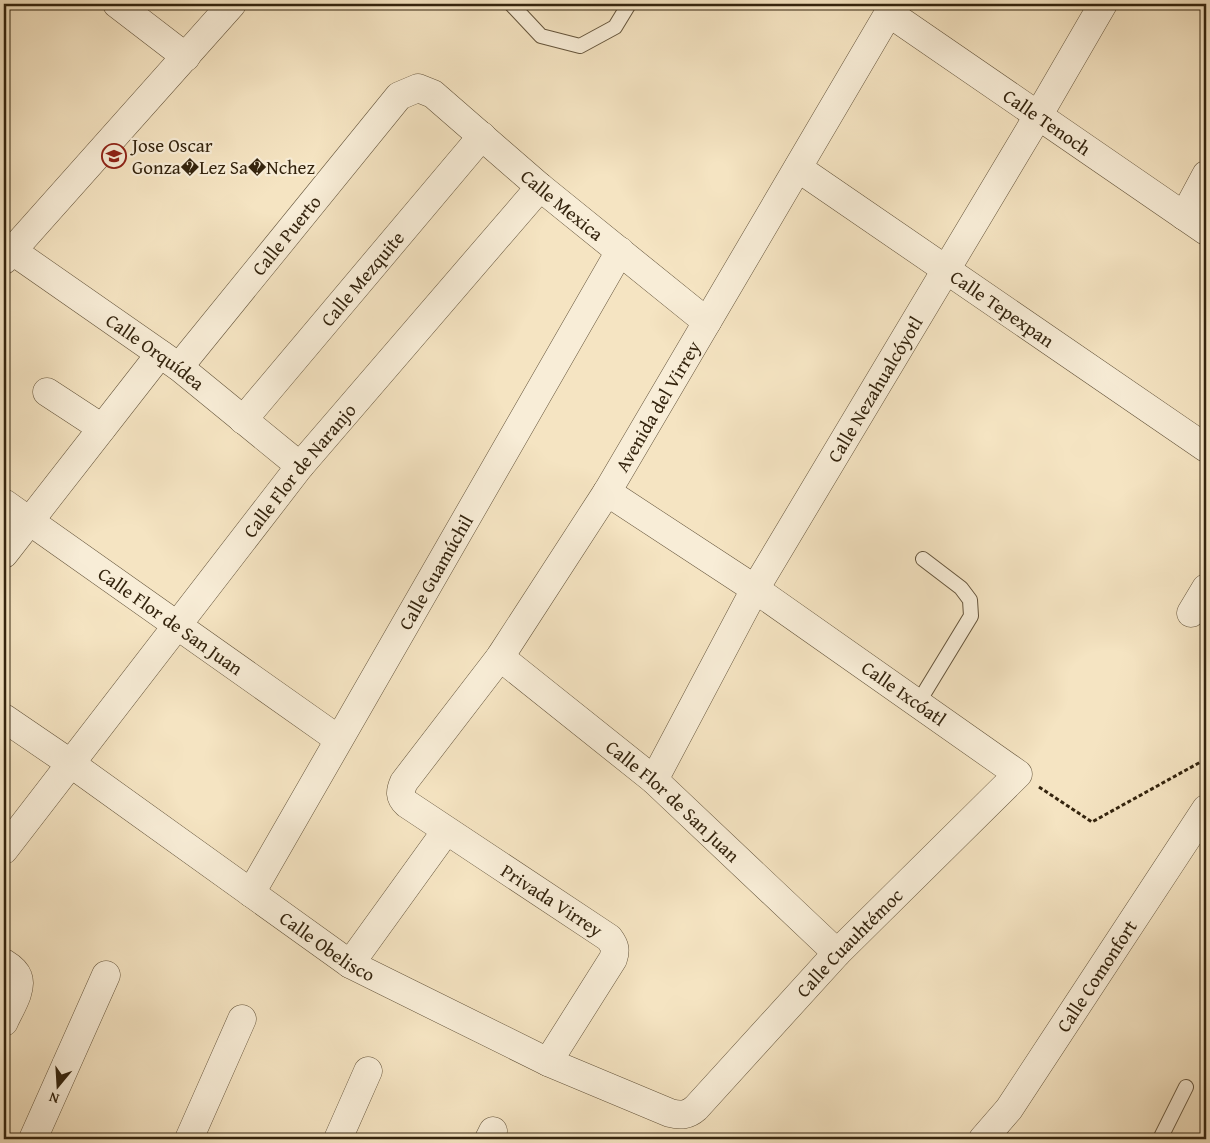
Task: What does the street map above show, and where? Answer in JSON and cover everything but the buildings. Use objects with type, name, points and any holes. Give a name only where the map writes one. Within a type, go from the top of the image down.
[{"type":"street","points":[[117,4],[186,57]]},
{"type":"street","points":[[6,251],[186,57],[232,4]]},
{"type":"street","name":"Calle Nezahualcóyotl","points":[[654,780],[755,589],[1103,4]]},
{"type":"street","name":"Calle Tenoch","points":[[892,8],[1038,116],[1206,231]]},
{"type":"street","name":"Avenida del Virrey","points":[[401,796],[404,782],[500,657],[607,492],[892,8]]},
{"type":"street","name":"Calle Mexica","points":[[418,88],[433,94],[540,187],[707,322]]},
{"type":"street","name":"Calle Puerto","points":[[4,554],[102,428],[169,360],[399,96],[418,88]]},
{"type":"street","name":"Calle Mezquite","points":[[244,420],[482,136]]},
{"type":"street","name":"Calle Tepexpan","points":[[798,168],[1206,448]]},
{"type":"street","points":[[1184,216],[1206,175]]},
{"type":"street","name":"Calle Flor de Naranjo","points":[[4,850],[300,466],[540,187]]},
{"type":"street","name":"Calle Orquídea","points":[[6,251],[169,360],[300,466]]},
{"type":"street","name":"Calle Guamúchil","points":[[251,893],[620,251]]},
{"type":"street","points":[[47,392],[102,428]]},
{"type":"street","name":"Calle Ixcóatl","points":[[607,492],[755,589],[1018,774]]},
{"type":"street","name":"Calle Flor de San Juan","points":[[4,503],[338,739]]},
{"type":"street","points":[[1191,613],[1206,588]]},
{"type":"street","name":"Calle Flor de San Juan","points":[[500,657],[654,780],[837,953]]},
{"type":"street","name":"Calle Obelisco","points":[[4,718],[70,763],[350,964],[548,1062],[670,1113],[685,1115]]},
{"type":"street","name":"Calle Cuauhtémoc","points":[[685,1115],[696,1108],[837,953],[1018,774]]},
{"type":"street","name":"Privada Virrey","points":[[401,796],[407,804],[609,938],[614,944],[616,951],[614,959],[548,1062]]},
{"type":"street","name":"Calle Comonfort","points":[[983,1139],[1009,1109],[1203,820]]},
{"type":"street","points":[[350,964],[446,831]]},
{"type":"street","points":[[4,963],[18,976],[19,986],[4,1022]]},
{"type":"street","points":[[33,1139],[106,974]]},
{"type":"street","points":[[189,1139],[242,1019]]},
{"type":"street","points":[[338,1139],[368,1071]]},
{"type":"lane","points":[[511,4],[542,36],[580,46],[615,27],[629,4]]},
{"type":"lane","points":[[918,703],[971,616],[970,600],[961,588],[923,559]]},
{"type":"lane","points":[[1160,1139],[1186,1087]]},
{"type":"path","points":[[1018,774],[1092,822],[1206,760]]},
{"type":"place","name":"Jose Oscar Gonza�Lez Sa�Nchez","points":[[114,156]]}]
